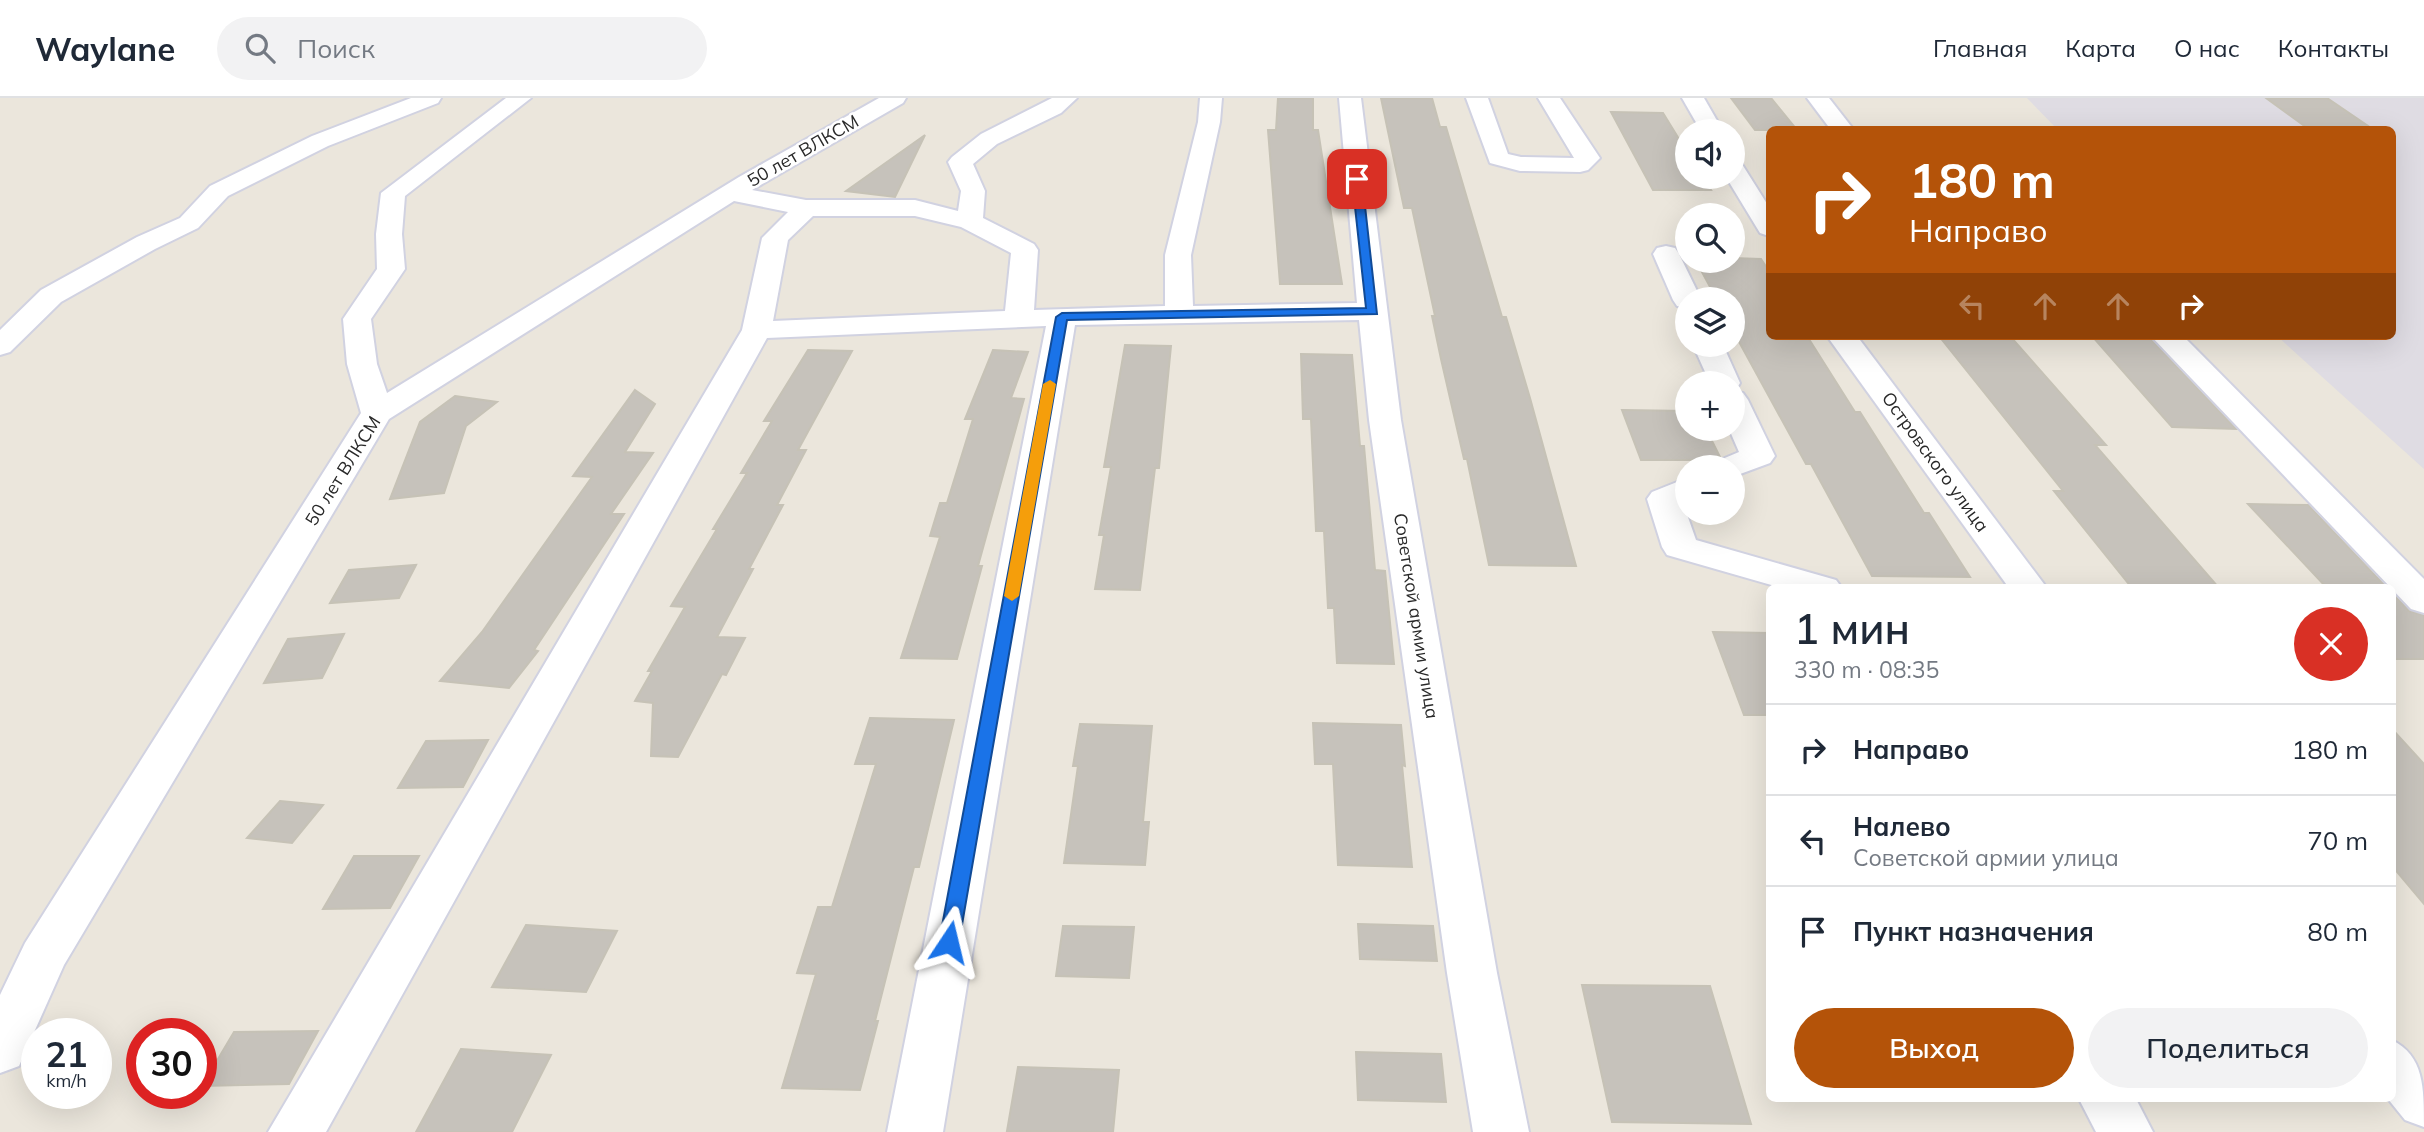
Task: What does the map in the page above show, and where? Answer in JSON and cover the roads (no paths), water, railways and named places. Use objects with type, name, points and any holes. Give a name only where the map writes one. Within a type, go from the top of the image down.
[{"type":"street","points":[[0,346],[51,296],[146,243],[189,223],[219,191],[320,141],[430,98]]},
{"type":"street","points":[[377,413],[362,365],[357,319],[391,269],[389,234],[393,193],[520,98]]},
{"type":"street","name":"50 лет ВЛКСМ","points":[[0,1050],[44,957],[377,413],[731,193],[895,98]]},
{"type":"street","points":[[970,221],[973,191],[960,162],[989,139],[1053,108],[1066,98]]},
{"type":"street","points":[[1179,315],[1178,256],[1209,122],[1211,98]]},
{"type":"street","name":"Советской армии улица","points":[[1350,98],[1350,126],[1385,420],[1469,960],[1501,1132]]},
{"type":"street","points":[[1477,98],[1498,158],[1520,164],[1580,165],[1588,158],[1549,98]]},
{"type":"street","points":[[1693,98],[1705,119]]},
{"type":"street","points":[[1818,98],[1840,126]]},
{"type":"street","points":[[1745,188],[1766,223]]},
{"type":"street","points":[[731,193],[806,208],[915,208],[970,221],[1024,250],[1019,319]]},
{"type":"street","points":[[296,1132],[757,330],[775,238],[806,208]]},
{"type":"street","points":[[1666,254],[1681,287]]},
{"type":"street","points":[[757,330],[1062,317],[1373,311]]},
{"type":"street","points":[[915,1132],[1062,317]]},
{"type":"street","name":"Островского улица","points":[[1845,340],[2025,584]]},
{"type":"street","points":[[2170,340],[2424,601]]},
{"type":"street","points":[[1745,428],[1758,456],[1745,462]]},
{"type":"street","points":[[1675,494],[1664,499],[1681,547],[1810,584]]},
{"type":"street","points":[[2396,1068],[2424,1103]]},
{"type":"street","points":[[2108,1102],[2125,1132]]}]
